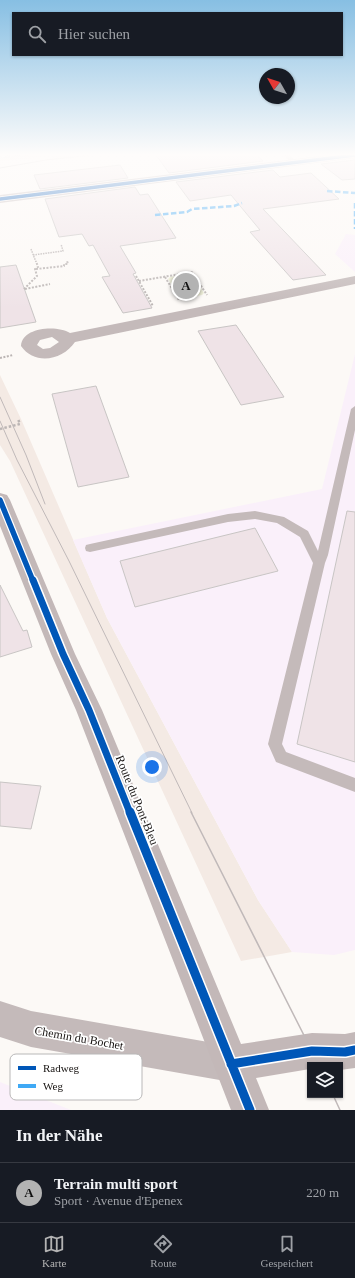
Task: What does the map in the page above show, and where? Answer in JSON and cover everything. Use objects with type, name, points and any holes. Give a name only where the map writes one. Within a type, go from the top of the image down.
[{"type":"main road","name":"Route du Pont-Bleu","points":[[2,509],[63,654],[89,710],[230,1064],[250,1110]]},
{"type":"main road","points":[[230,1064],[312,1051],[345,1052],[355,1050]]},
{"type":"street","points":[[66,339],[355,280]]},
{"type":"street","name":"Chemin du Bochet","points":[[0,1019],[31,1029],[230,1064]]},
{"type":"lane","points":[[355,409],[323,555],[319,563],[275,744],[281,757],[355,785]]},
{"type":"lane","points":[[90,548],[228,518],[255,515],[280,520],[304,534],[319,563]]},
{"type":"path","points":[[33,255],[63,251],[61,244]]},
{"type":"path","points":[[31,249],[38,267],[35,269],[37,276],[24,289],[50,284]]},
{"type":"path","points":[[35,269],[64,266],[64,264],[68,264],[67,261]]},
{"type":"path","points":[[139,281],[192,272],[209,299],[233,305]]},
{"type":"path","points":[[136,276],[155,309]]},
{"type":"path","points":[[165,276],[180,301]]},
{"type":"path","points":[[0,358],[14,355]]},
{"type":"path","points":[[0,429],[20,424],[18,419]]},
{"type":"shaded area","points":[[346,234],[355,235],[355,272],[335,254]]},
{"type":"shaded area","points":[[355,354],[355,950],[334,955],[292,952],[258,900],[107,618],[73,540],[322,489]]},
{"type":"shaded area","points":[[0,375],[21,419],[107,618],[258,900],[292,952],[241,961],[10,461],[0,445]]},
{"type":"shaded area","points":[[0,1082],[10,1086],[10,1100],[46,1100],[71,1110],[0,1110]]},
{"type":"green space","points":[[188,274],[192,275],[204,293],[202,295],[183,298],[179,297],[168,279],[170,277]]},
{"type":"building","points":[[47,205],[155,205],[176,238],[120,246],[136,273],[133,274],[152,308],[123,313],[102,277],[110,276],[93,245],[89,246],[82,234],[59,237]]},
{"type":"building","points":[[239,205],[295,205],[263,209],[326,275],[293,280],[250,232],[260,230]]},
{"type":"building","points":[[16,265],[36,322],[0,328],[0,267]]},
{"type":"building","points":[[236,325],[284,397],[241,405],[198,331]]},
{"type":"building","points":[[96,386],[129,477],[78,487],[52,394]]},
{"type":"building","points":[[347,511],[355,512],[355,762],[297,744]]},
{"type":"building","points":[[255,528],[278,571],[135,607],[120,561]]},
{"type":"building","points":[[0,585],[23,631],[27,630],[32,647],[0,657]]},
{"type":"building","points":[[0,782],[41,786],[31,829],[0,826]]},
{"type":"tram line","points":[[0,397],[26,455],[45,504]]},
{"type":"tram line","points":[[0,421],[17,460],[69,561],[192,813]]},
{"type":"tram line","points":[[191,812],[317,1062]]},
{"type":"tram line","points":[[334,1098],[340,1110]]},
{"type":"marked path","points":[[155,215],[187,212],[192,209],[237,205]]},
{"type":"marked path","points":[[355,205],[355,229]]},
{"type":"cycle path","points":[[0,500],[63,654],[89,710],[250,1110]]},
{"type":"cycle path","points":[[231,1064],[312,1051],[345,1052],[355,1050]]},
{"type":"place","name":"Terrain multi sport","points":[[186,286]]}]
